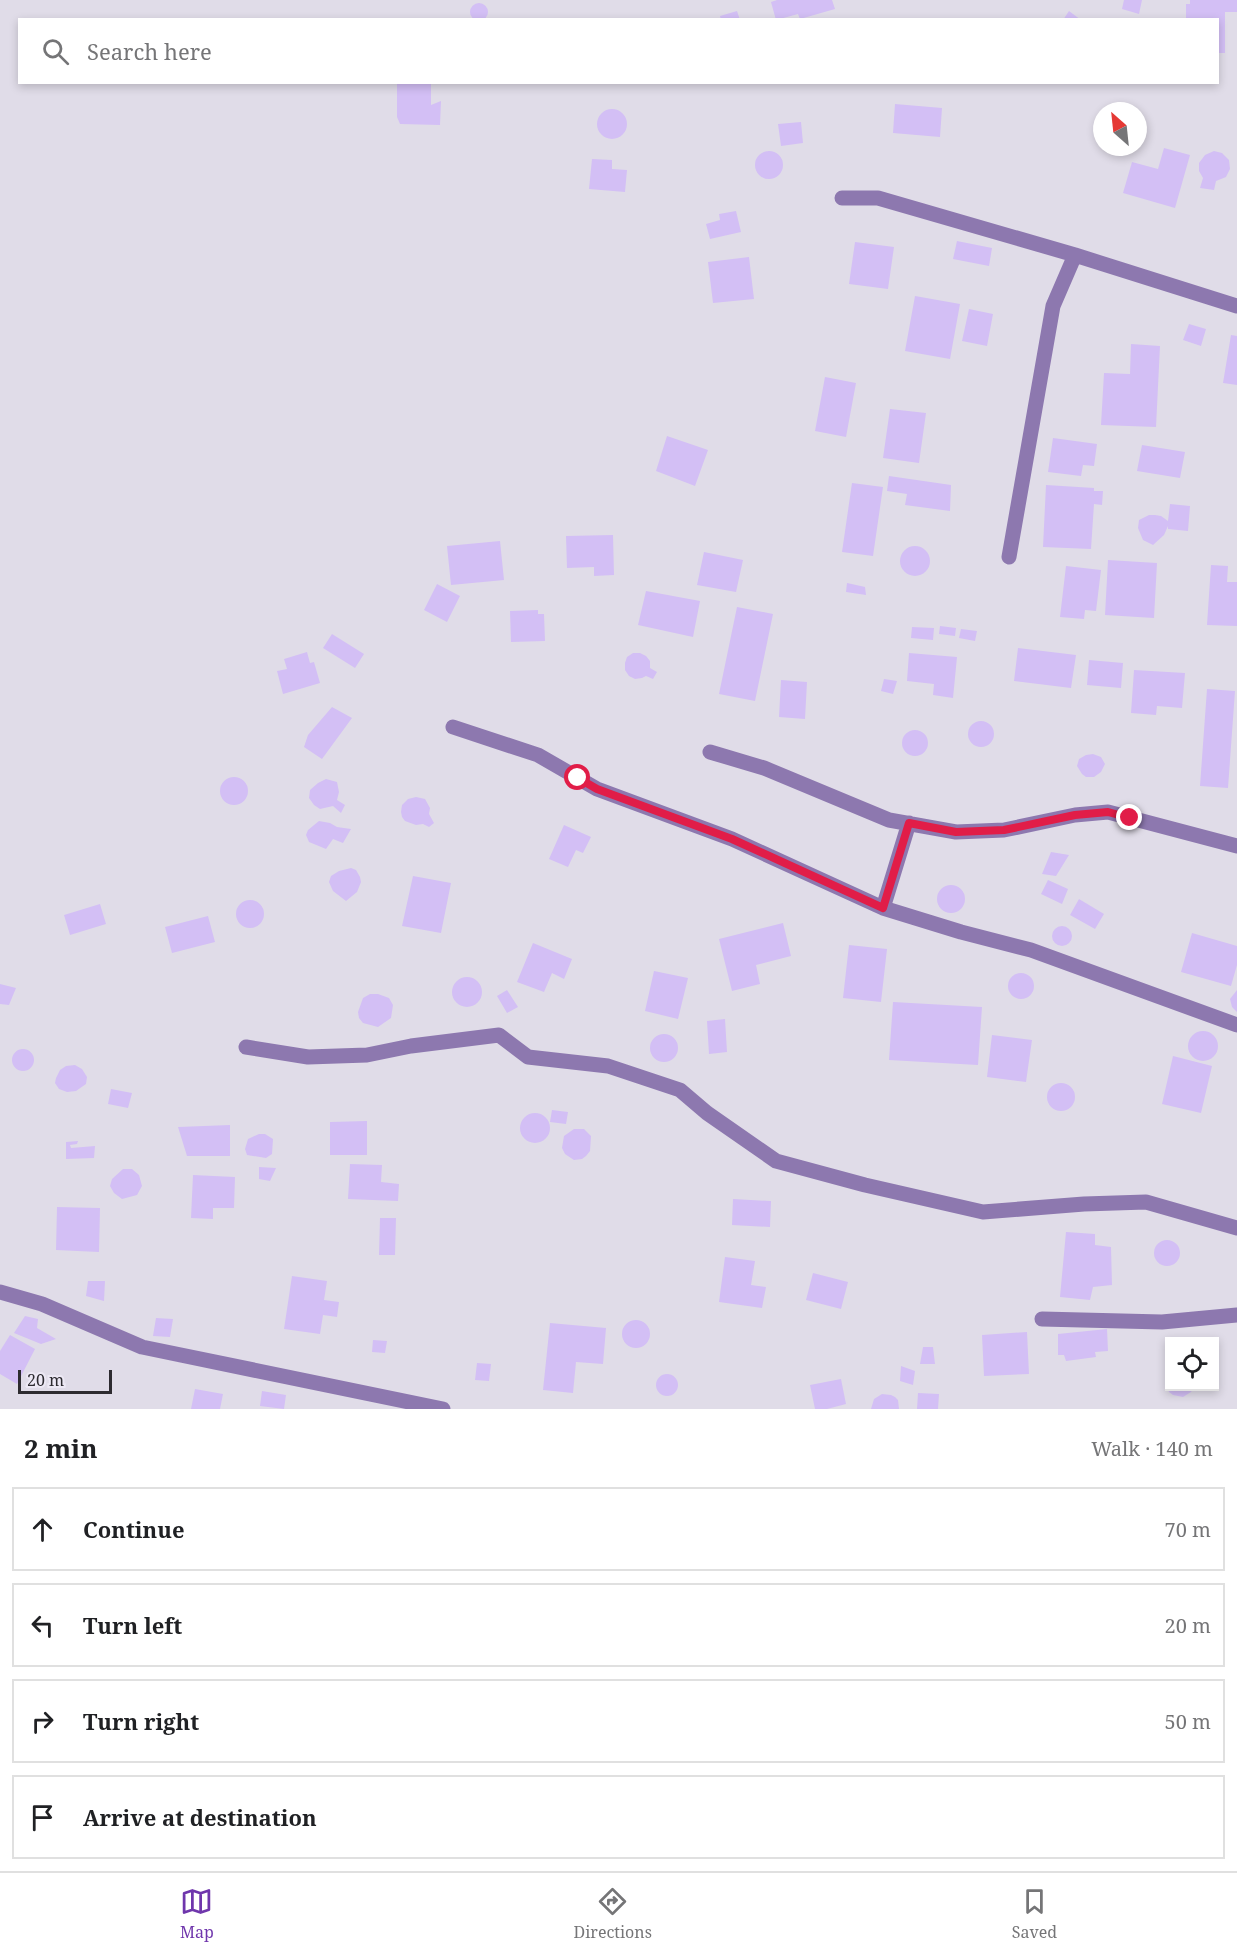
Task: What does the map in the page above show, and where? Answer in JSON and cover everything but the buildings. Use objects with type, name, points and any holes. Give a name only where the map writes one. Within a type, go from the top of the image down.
[{"type":"street","points":[[842,198],[878,198],[1075,255],[1237,306]]},
{"type":"street","points":[[1009,557],[1053,306],[1075,255]]},
{"type":"street","points":[[453,727],[538,755],[597,789],[732,839],[883,908],[1031,950],[1237,1025]]},
{"type":"street","points":[[711,752],[764,768],[889,820],[956,832],[1004,830],[1075,815],[1108,812],[1237,846]]},
{"type":"street","points":[[883,908],[909,823]]},
{"type":"street","points":[[246,1047],[308,1057],[367,1055],[411,1046],[499,1035],[528,1057],[608,1066],[680,1090],[707,1113],[776,1161],[865,1185],[983,1212],[1084,1204],[1146,1202],[1237,1228]]},
{"type":"street","points":[[0,1293],[42,1304],[142,1347],[385,1403],[443,1409]]},
{"type":"street","points":[[1042,1319],[1162,1322],[1237,1315]]},
{"type":"route","points":[[578,778],[597,789],[732,839],[883,908],[909,823],[956,832],[1004,830],[1075,815],[1108,812],[1130,818]]}]
